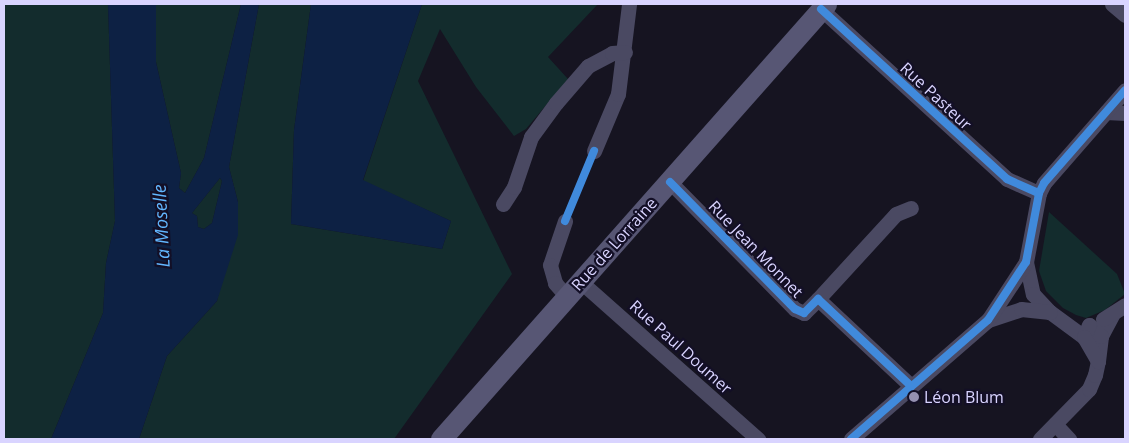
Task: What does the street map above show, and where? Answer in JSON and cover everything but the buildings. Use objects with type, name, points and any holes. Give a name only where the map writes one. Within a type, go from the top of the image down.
[{"type":"main road","name":"Rue de Lorraine","points":[[441,439],[824,6]]},
{"type":"street","points":[[594,150],[618,94],[625,52],[629,4]]},
{"type":"street","points":[[1112,4],[1125,15]]},
{"type":"street","name":"Rue Pasteur","points":[[824,6],[1006,179],[1039,193]]},
{"type":"street","points":[[503,204],[514,187],[531,137],[556,103],[588,66],[612,53],[625,52]]},
{"type":"street","points":[[851,439],[988,320],[1026,262],[1039,193],[1044,183],[1125,90]]},
{"type":"street","points":[[1106,112],[1125,113]]},
{"type":"street","name":"Rue Jean Monnet","points":[[670,182],[794,309],[804,313],[818,299],[911,386]]},
{"type":"street","points":[[818,299],[896,214],[911,208]]},
{"type":"street","name":"Rue Paul Doumer","points":[[565,221],[550,265],[555,283],[574,289],[758,439]]},
{"type":"street","points":[[1026,262],[1033,294],[1050,312],[1083,330],[1101,336]]},
{"type":"street","points":[[1010,289],[1033,294]]},
{"type":"street","points":[[1010,289],[1021,309]]},
{"type":"street","points":[[1021,309],[1033,294]]},
{"type":"street","points":[[1083,330],[1112,315],[1125,305]]},
{"type":"street","points":[[988,320],[1021,309],[1050,312]]},
{"type":"street","points":[[1040,439],[1088,389],[1098,361],[1101,336],[1112,315]]},
{"type":"street","points":[[1083,330],[1098,361]]},
{"type":"street","points":[[1055,424],[1069,439]]},
{"type":"green space","points":[[4,4],[108,4],[115,221],[106,263],[103,313],[51,439],[4,439]]},
{"type":"green space","points":[[156,4],[241,4],[204,158],[185,193],[179,188],[181,173],[156,62]]},
{"type":"green space","points":[[259,4],[311,4],[294,130],[291,224],[442,249],[451,221],[363,181],[422,4],[598,4],[548,57],[568,79],[526,129],[514,136],[476,87],[440,29],[418,81],[512,274],[394,439],[139,439],[167,356],[217,301],[238,202],[229,167]]},
{"type":"green space","points":[[220,178],[222,181],[212,223],[204,229],[198,227],[197,216],[192,213]]},
{"type":"green space","points":[[1049,212],[1117,274],[1125,294],[1105,310],[1086,318],[1076,315],[1063,308],[1046,291],[1039,271]]},
{"type":"water","name":"La Moselle","points":[[108,4],[156,4],[156,62],[181,173],[179,188],[185,193],[204,158],[241,4],[259,4],[229,167],[238,202],[238,235],[217,301],[167,356],[139,439],[51,439],[103,313],[106,263],[115,221]],"holes":[[[220,178],[222,181],[212,223],[204,229],[198,227],[197,216],[192,213]]]},
{"type":"water","points":[[311,4],[422,4],[363,180],[451,221],[442,249],[291,224],[294,130]]},
{"type":"cycle path","points":[[821,9],[1007,179],[1039,193]]},
{"type":"cycle path","points":[[851,439],[988,320],[1026,262],[1039,193],[1044,183],[1125,90]]},
{"type":"cycle path","points":[[565,221],[594,151]]},
{"type":"cycle path","points":[[670,182],[795,309],[804,313],[818,299],[911,386]]},
{"type":"place","name":"Léon Blum","points":[[914,397]]}]
